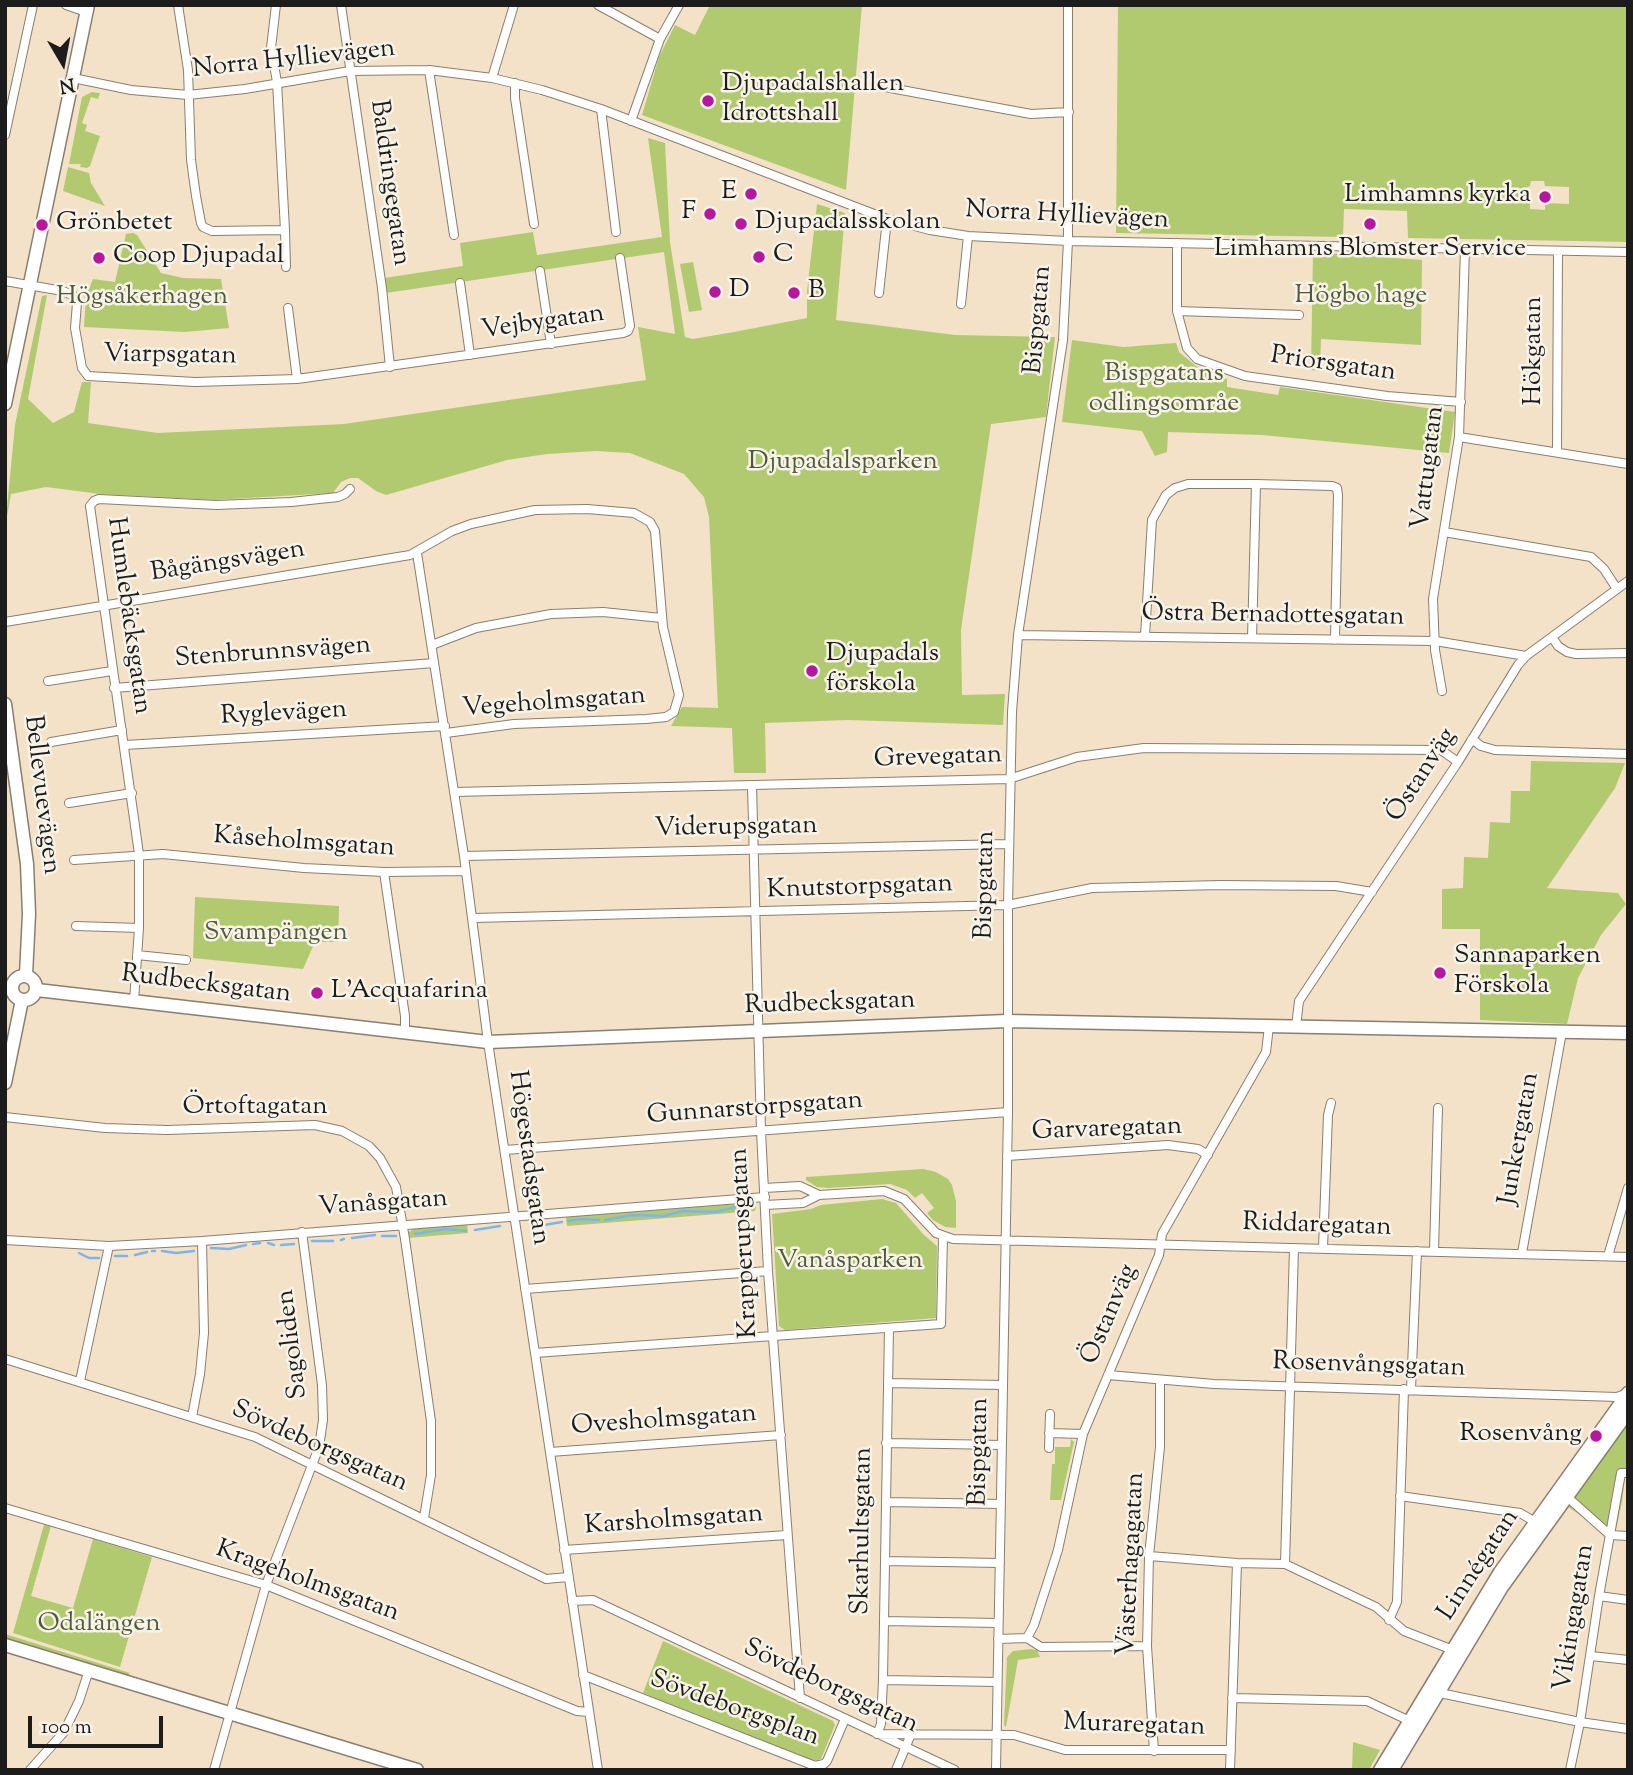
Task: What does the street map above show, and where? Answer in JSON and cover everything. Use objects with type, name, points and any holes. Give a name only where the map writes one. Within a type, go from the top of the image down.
[{"type":"street","points":[[5,135],[33,5]]},
{"type":"street","points":[[5,404],[87,8],[66,5]]},
{"type":"street","points":[[178,5],[188,70],[191,160],[202,227],[212,231],[285,230]]},
{"type":"street","points":[[276,5],[271,48],[277,82],[286,267]]},
{"type":"street","name":"Baldringegatan","points":[[341,5],[382,288],[390,367]]},
{"type":"street","points":[[492,78],[514,5]]},
{"type":"street","points":[[598,5],[660,39]]},
{"type":"street","points":[[631,121],[660,39],[679,5]]},
{"type":"street","name":"Bispgatan","points":[[996,1770],[1008,1112],[1009,779],[1018,635],[1062,351],[1068,241],[1068,5]]},
{"type":"street","points":[[429,70],[454,235]]},
{"type":"street","name":"Norra Hyllievägen","points":[[73,78],[131,90],[188,95],[245,89],[350,71],[429,70],[492,78],[601,109],[887,219],[968,236],[1068,241],[1628,253]]},
{"type":"street","points":[[515,83],[515,99],[534,224]]},
{"type":"street","points":[[885,87],[1031,114],[1069,112]]},
{"type":"street","points":[[601,109],[616,232]]},
{"type":"street","points":[[879,293],[887,219]]},
{"type":"street","points":[[961,304],[968,236]]},
{"type":"street","name":"Priorsgatan","points":[[1177,243],[1177,311],[1187,348],[1197,359],[1245,376],[1387,396],[1461,402]]},
{"type":"street","name":"Vattugatan","points":[[1442,691],[1433,599],[1459,437],[1465,249]]},
{"type":"street","name":"Hökgatan","points":[[1557,452],[1558,251]]},
{"type":"street","name":"Vejbygatan","points":[[390,367],[628,331],[630,326],[620,258]]},
{"type":"street","points":[[540,271],[551,344]]},
{"type":"street","points":[[5,281],[30,285]]},
{"type":"street","points":[[460,283],[470,355]]},
{"type":"street","name":"Viarpsgatan","points":[[30,285],[63,290],[76,299],[77,340],[83,372],[88,376],[195,382],[297,379],[390,367]]},
{"type":"street","points":[[288,308],[297,379]]},
{"type":"street","points":[[1177,311],[1299,315]]},
{"type":"street","points":[[1459,437],[1628,464]]},
{"type":"street","points":[[1145,636],[1152,520],[1166,495],[1175,488],[1195,483],[1256,484],[1337,488],[1335,640]]},
{"type":"street","points":[[1252,638],[1256,484]]},
{"type":"street","name":"Humlebäcksgatan","points":[[134,1001],[139,928],[139,854],[90,506],[94,501],[217,505],[291,502],[338,497],[350,489]]},
{"type":"street","points":[[416,553],[452,531],[512,514],[559,509],[634,513],[650,522],[655,531],[661,618],[603,612],[551,614],[476,628],[432,645]]},
{"type":"street","points":[[1444,532],[1591,557],[1604,569],[1617,589]]},
{"type":"street","name":"Bågängsvägen","points":[[5,622],[416,553]]},
{"type":"street","name":"Högestadsgatan","points":[[416,553],[467,871],[488,1042],[598,1770]]},
{"type":"street","name":"Östanväg","points":[[1296,1027],[1299,1001],[1458,762],[1518,665],[1526,656],[1628,581]]},
{"type":"street","name":"Vegeholmsgatan","points":[[445,729],[666,717],[674,712],[678,695],[661,618]]},
{"type":"street","name":"Östra Bernadottesgatan","points":[[1018,635],[1435,641],[1526,656]]},
{"type":"street","points":[[1552,637],[1558,646],[1576,654],[1628,653]]},
{"type":"street","name":"Stenbrunnsvägen","points":[[114,688],[434,663]]},
{"type":"street","points":[[48,681],[112,671]]},
{"type":"street","name":"Bellevuevägen","points":[[5,704],[27,864],[29,914],[26,975]]},
{"type":"street","name":"Ryglevägen","points":[[125,745],[445,729]]},
{"type":"street","points":[[51,742],[122,730]]},
{"type":"street","points":[[1472,739],[1481,746],[1495,750],[1628,754]]},
{"type":"street","name":"Grevegatan","points":[[454,792],[1009,779],[1077,757],[1144,748],[1441,750],[1458,762]]},
{"type":"street","name":"Krapperupsgatan","points":[[752,785],[761,1131],[768,1271],[800,1698]]},
{"type":"street","points":[[69,803],[132,793]]},
{"type":"street","name":"Viderupsgatan","points":[[464,856],[1008,844]]},
{"type":"street","name":"Kåseholmsgatan","points":[[74,860],[163,854],[304,868],[384,872],[467,871]]},
{"type":"street","points":[[384,872],[405,1016],[405,1033]]},
{"type":"street","name":"Knutstorpsgatan","points":[[473,918],[1007,905],[1092,888],[1221,884],[1336,886],[1372,892]]},
{"type":"street","points":[[76,926],[139,928]]},
{"type":"street","points":[[137,955],[186,960]]},
{"type":"street","points":[[26,975],[34,980],[37,990],[33,997],[22,1000],[15,997],[8,986],[15,979],[26,975]]},
{"type":"street","name":"Rudbecksgatan","points":[[37,990],[488,1042],[1007,1021],[1628,1033]]},
{"type":"street","points":[[5,1083],[22,1000]]},
{"type":"street","name":"Östanväg","points":[[1027,1637],[1034,1625],[1058,1550],[1083,1434],[1159,1255],[1162,1234],[1266,1052],[1269,1026]]},
{"type":"street","name":"Junkergatan","points":[[1522,1253],[1562,1032]]},
{"type":"street","points":[[1323,1248],[1328,1115],[1331,1103]]},
{"type":"street","points":[[1434,1251],[1438,1108]]},
{"type":"street","name":"Gunnarstorpsgatan","points":[[505,1150],[1008,1112]]},
{"type":"street","name":"Örtoftagatan","points":[[5,1117],[106,1128],[167,1130],[300,1124],[329,1126],[355,1137],[380,1158],[396,1187],[431,1421],[430,1475],[424,1518]]},
{"type":"street","name":"Garvaregatan","points":[[1007,1156],[1168,1145],[1198,1149],[1208,1155]]},
{"type":"street","points":[[765,1197],[800,1186],[819,1195]]},
{"type":"street","points":[[1608,1256],[1628,1188]]},
{"type":"street","points":[[765,1197],[803,1203],[819,1195],[873,1191],[895,1194],[904,1199],[928,1226],[943,1237],[1006,1240]]},
{"type":"street","name":"Vanåsgatan","points":[[5,1240],[109,1246],[202,1241],[765,1197]]},
{"type":"street","name":"Sagoliden","points":[[214,1770],[228,1712],[266,1585],[313,1465],[323,1420],[322,1385],[302,1232]]},
{"type":"street","points":[[534,1353],[941,1324],[943,1237]]},
{"type":"street","name":"Riddaregatan","points":[[1006,1240],[1628,1257]]},
{"type":"street","points":[[192,1417],[204,1333],[202,1241]]},
{"type":"street","points":[[80,1381],[109,1246]]},
{"type":"street","points":[[1285,1564],[1294,1248]]},
{"type":"street","points":[[1389,1619],[1397,1602],[1400,1496],[1417,1251]]},
{"type":"street","points":[[525,1289],[768,1271]]},
{"type":"street","name":"Skarhultsgatan","points":[[877,1734],[881,1724],[883,1680],[888,1328]]},
{"type":"street","name":"Sövdeborgsgatan","points":[[5,1359],[255,1437],[546,1579],[568,1577]]},
{"type":"street","name":"Rosenvångsgatan","points":[[1108,1375],[1214,1384],[1617,1397],[1628,1393]]},
{"type":"street","name":"Västerhagagatan","points":[[1154,1751],[1147,1646],[1149,1556],[1160,1447],[1160,1380]]},
{"type":"street","points":[[888,1383],[1003,1385]]},
{"type":"street","name":"Linnégatan","points":[[1563,1494],[1628,1393]]},
{"type":"street","name":"Linnégatan","points":[[1433,1691],[1453,1650],[1492,1586],[1628,1412]]},
{"type":"street","points":[[1049,1448],[1050,1414]]},
{"type":"street","points":[[1049,1433],[1083,1434]]},
{"type":"street","name":"Ovesholmsgatan","points":[[550,1452],[781,1435]]},
{"type":"street","points":[[887,1443],[1002,1445]]},
{"type":"street","name":"Vikingagatan","points":[[1570,1770],[1599,1596],[1624,1473]]},
{"type":"street","points":[[1563,1494],[1611,1535],[1628,1536]]},
{"type":"street","points":[[1400,1496],[1520,1513],[1540,1525]]},
{"type":"street","points":[[886,1502],[1001,1504]]},
{"type":"street","name":"Krageholmsgatan","points":[[5,1508],[266,1585],[577,1711],[588,1712]]},
{"type":"street","name":"Linnégatan","points":[[1380,1770],[1414,1723],[1540,1525]]},
{"type":"street","name":"Karsholmsgatan","points":[[564,1550],[787,1535]]},
{"type":"street","points":[[1149,1556],[1285,1564],[1376,1607],[1404,1632],[1453,1650]]},
{"type":"street","points":[[885,1562],[1000,1563]]},
{"type":"street","points":[[1230,1770],[1237,1563]]},
{"type":"street","points":[[1599,1596],[1628,1600]]},
{"type":"street","name":"Sövdeborgsgatan","points":[[572,1601],[593,1600],[954,1770]]},
{"type":"street","points":[[884,1621],[998,1623]]},
{"type":"street","points":[[998,1639],[1027,1637],[1041,1647],[1147,1646]]},
{"type":"street","points":[[5,1645],[417,1770]]},
{"type":"street","points":[[1591,1656],[1628,1661]]},
{"type":"street","points":[[30,1770],[64,1732],[79,1701],[89,1670]]},
{"type":"street","name":"Sövdeborgsplan","points":[[583,1675],[815,1766],[827,1761],[845,1720]]},
{"type":"street","points":[[883,1680],[997,1682]]},
{"type":"street","points":[[1433,1691],[1580,1722],[1628,1729]]},
{"type":"street","points":[[1232,1698],[1367,1701],[1414,1723]]},
{"type":"street","name":"Linnégatan","points":[[1392,1770],[1414,1723]]},
{"type":"street","name":"Muraregatan","points":[[877,1734],[1014,1735],[1065,1750],[1231,1750]]},
{"type":"street","points":[[896,1770],[911,1734]]},
{"type":"green space","points":[[710,5],[862,5],[846,190],[642,115],[659,57],[675,25],[695,35]]},
{"type":"green space","points":[[1118,5],[1628,5],[1628,242],[1408,238],[1407,211],[1344,209],[1343,237],[1116,233]],"holes":[[[1531,181],[1544,181],[1545,186],[1569,187],[1569,204],[1545,203],[1545,210],[1530,209],[1530,203],[1521,199],[1521,190],[1530,186]]]},
{"type":"green space","points":[[92,92],[100,93],[98,99],[91,97],[82,123],[87,125],[85,131],[100,136],[87,168],[80,167],[81,164],[69,164],[82,97]]},
{"type":"green space","name":"Djupadalsparken","points":[[648,138],[665,143],[670,242],[685,337],[693,339],[807,318],[807,291],[817,204],[845,213],[836,320],[955,335],[1055,337],[1046,417],[991,424],[961,630],[962,695],[1005,694],[1003,725],[848,720],[765,723],[766,773],[734,773],[732,728],[671,726],[682,707],[718,708],[709,517],[704,497],[684,474],[630,453],[595,451],[507,460],[386,495],[358,478],[341,482],[333,493],[214,500],[100,494],[46,487],[11,494],[5,528],[15,425],[42,296],[47,295],[28,399],[53,423],[74,412],[82,382],[91,382],[88,423],[158,433],[344,424],[646,380],[638,327],[675,334],[664,252],[386,293],[384,278],[463,266],[460,243],[533,232],[537,255],[662,237]]},
{"type":"green space","points":[[68,167],[89,173],[91,183],[105,206],[63,191]]},
{"type":"green space","name":"Högsåkerhagen","points":[[126,234],[137,235],[161,273],[183,278],[221,279],[229,328],[185,332],[84,327],[86,299],[78,287],[89,289],[93,279],[115,282]]},
{"type":"green space","name":"Högbo hage","points":[[1313,252],[1422,260],[1421,345],[1321,339],[1320,371],[1311,370]]},
{"type":"green space","points":[[693,262],[702,310],[689,312],[680,264]]},
{"type":"green space","name":"Bispgatans odlingsområe","points":[[1072,340],[1123,347],[1176,343],[1179,352],[1196,366],[1213,376],[1227,379],[1227,387],[1278,395],[1280,387],[1455,412],[1449,453],[1262,435],[1168,432],[1167,452],[1155,456],[1142,431],[1062,422]]},
{"type":"green space","points":[[1531,761],[1625,763],[1615,788],[1547,888],[1618,893],[1626,904],[1601,935],[1578,978],[1567,1024],[1480,1020],[1480,929],[1442,929],[1442,889],[1463,888],[1464,857],[1488,858],[1490,822],[1510,823],[1511,791],[1530,791]]},
{"type":"green space","name":"Svampängen","points":[[195,897],[339,906],[338,942],[315,942],[303,969],[193,958]]},
{"type":"green space","points":[[923,1169],[936,1172],[948,1179],[952,1185],[956,1201],[956,1228],[945,1227],[933,1220],[927,1213],[934,1208],[922,1193],[915,1198],[907,1190],[890,1184],[829,1188],[817,1187],[806,1180],[806,1177]]},
{"type":"green space","name":"Vanåsparken","points":[[882,1199],[896,1203],[937,1246],[936,1318],[785,1330],[779,1326],[772,1214],[811,1209],[821,1205]]},
{"type":"green space","points":[[748,1203],[756,1206],[755,1211],[567,1226],[566,1217]]},
{"type":"green space","points":[[467,1224],[468,1233],[408,1238],[409,1232],[415,1228]]},
{"type":"green space","points":[[1628,1419],[1628,1453],[1614,1539],[1567,1506],[1611,1448]]},
{"type":"green space","points":[[1071,1439],[1074,1442],[1061,1500],[1050,1500],[1055,1447],[1070,1447]]},
{"type":"green space","name":"Odalängen","points":[[44,1525],[51,1526],[31,1596],[73,1608],[93,1539],[152,1557],[120,1667],[13,1633]]},
{"type":"green space","points":[[5,1634],[130,1673],[128,1677],[5,1639]]},
{"type":"green space","points":[[663,1641],[833,1721],[835,1725],[821,1759],[814,1761],[643,1693]]},
{"type":"green space","points":[[1037,1650],[1040,1657],[1018,1660],[1006,1727],[1007,1657],[1013,1651]]},
{"type":"green space","points":[[1353,1742],[1380,1750],[1369,1770],[1352,1770]]},
{"type":"waterway","points":[[605,1220],[632,1215],[663,1216],[683,1211],[715,1212],[751,1207],[753,1204]]},
{"type":"waterway","points":[[568,1221],[599,1220]]},
{"type":"waterway","points":[[531,1223],[544,1225],[562,1222]]},
{"type":"waterway","points":[[475,1230],[500,1226]]},
{"type":"waterway","points":[[415,1234],[445,1229],[466,1231]]},
{"type":"waterway","points":[[352,1238],[375,1235]]},
{"type":"waterway","points":[[382,1236],[396,1236]]},
{"type":"waterway","points":[[312,1241],[333,1241]]},
{"type":"waterway","points":[[253,1244],[260,1243]]},
{"type":"waterway","points":[[268,1243],[274,1245]]},
{"type":"waterway","points":[[281,1245],[294,1244]]},
{"type":"waterway","points":[[211,1248],[229,1249],[246,1245]]},
{"type":"waterway","points":[[162,1251],[194,1251]]},
{"type":"waterway","points":[[135,1255],[147,1252]]},
{"type":"waterway","points":[[79,1253],[89,1258],[99,1258]]},
{"type":"waterway","points":[[115,1256],[127,1256]]},
{"type":"place","name":"Djupadalshallen Idrottshall","points":[[708,101]]},
{"type":"place","name":"E","points":[[751,194]]},
{"type":"place","name":"Limhamns kyrka","points":[[1545,197]]},
{"type":"place","name":"F","points":[[710,214]]},
{"type":"place","name":"Djupadalsskolan","points":[[741,224]]},
{"type":"place","name":"Limhamns Blomster Service","points":[[1370,224]]},
{"type":"place","name":"Grönbetet","points":[[42,225]]},
{"type":"place","name":"C","points":[[759,257]]},
{"type":"place","name":"Coop Djupadal","points":[[99,258]]},
{"type":"place","name":"D","points":[[715,292]]},
{"type":"place","name":"B","points":[[794,293]]},
{"type":"place","name":"Djupadals förskola","points":[[812,671]]},
{"type":"place","name":"Sannaparken Förskola","points":[[1440,973]]},
{"type":"place","name":"L'Acquafarina","points":[[317,993]]},
{"type":"place","name":"Rosenvång","points":[[1596,1436]]}]
